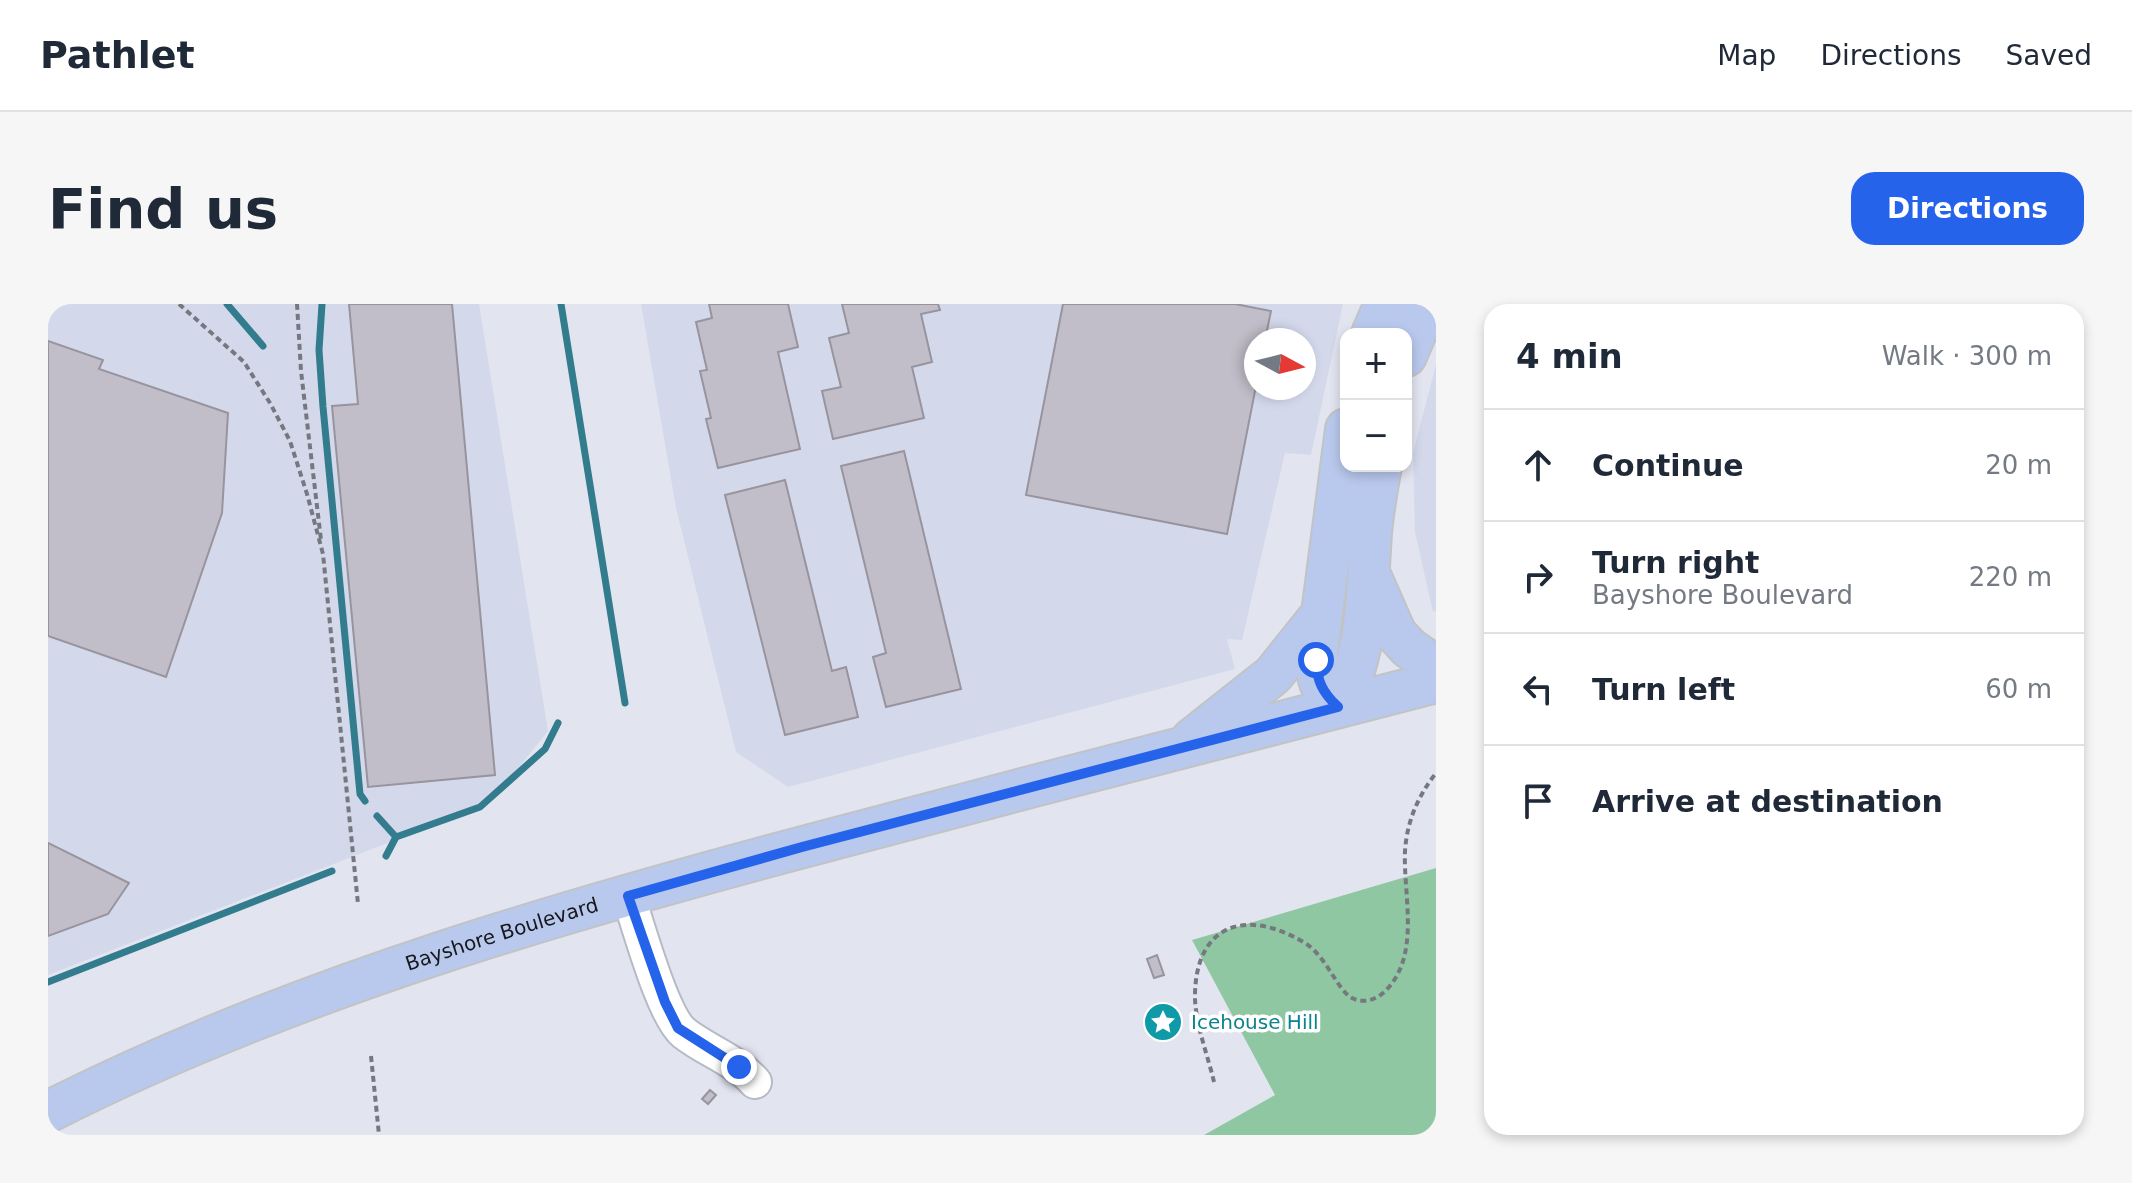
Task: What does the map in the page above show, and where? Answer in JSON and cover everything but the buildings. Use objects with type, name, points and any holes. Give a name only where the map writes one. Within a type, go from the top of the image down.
[{"type":"main road","points":[[1375,328],[1385,304]]},
{"type":"main road","points":[[1412,342],[1428,304]]},
{"type":"main road","points":[[1340,472],[1316,660],[1317,681],[1326,696],[1338,707],[1354,674],[1370,575],[1371,532],[1380,472]]},
{"type":"main road","points":[[1370,575],[1396,634],[1409,648],[1436,667]]},
{"type":"main road","points":[[1180,749],[1273,675],[1321,615]]},
{"type":"main road","name":"Bayshore Boulevard","points":[[48,1112],[160,1059],[286,1008],[425,959],[628,896],[1436,682]]},
{"type":"street","points":[[1372,328],[1374,304]]},
{"type":"street","points":[[628,896],[665,1002],[678,1028],[739,1067],[755,1082]]},
{"type":"path","points":[[179,304],[244,362],[270,403],[290,441],[323,554]]},
{"type":"path","points":[[297,304],[301,371],[323,554],[358,904]]},
{"type":"path","points":[[1214,1082],[1195,1003],[1196,977],[1201,954],[1216,936],[1236,925],[1273,928],[1309,946],[1323,959],[1351,997],[1363,1001],[1374,1000],[1390,986],[1400,967],[1406,944],[1409,917],[1405,851],[1410,819],[1421,793],[1436,773]]},
{"type":"path","points":[[371,1056],[379,1135]]},
{"type":"shaded area","points":[[48,304],[479,304],[548,731],[503,787],[480,807],[48,975]]},
{"type":"shaded area","points":[[641,304],[1343,304],[1311,455],[1285,453],[1242,640],[1227,639],[1235,669],[788,787],[736,752],[676,508]]},
{"type":"shaded area","points":[[1436,364],[1436,611],[1433,612],[1415,532],[1413,453]]},
{"type":"green space","points":[[1436,868],[1436,1135],[1204,1135],[1275,1095],[1192,940]]},
{"type":"waterway","points":[[227,304],[263,346]]},
{"type":"waterway","points":[[322,304],[319,350],[323,407],[360,794],[365,801]]},
{"type":"waterway","points":[[561,304],[625,703]]},
{"type":"waterway","points":[[386,856],[396,837],[480,807],[545,749],[558,723]]},
{"type":"waterway","points":[[377,816],[396,837]]},
{"type":"waterway","points":[[48,982],[332,871]]},
{"type":"place","name":"Icehouse Hill","points":[[1163,1022]]},
{"type":"route","points":[[739,1067],[678,1028],[665,1002],[628,896],[802,847],[1338,707],[1326,696],[1317,681],[1316,660]]}]
